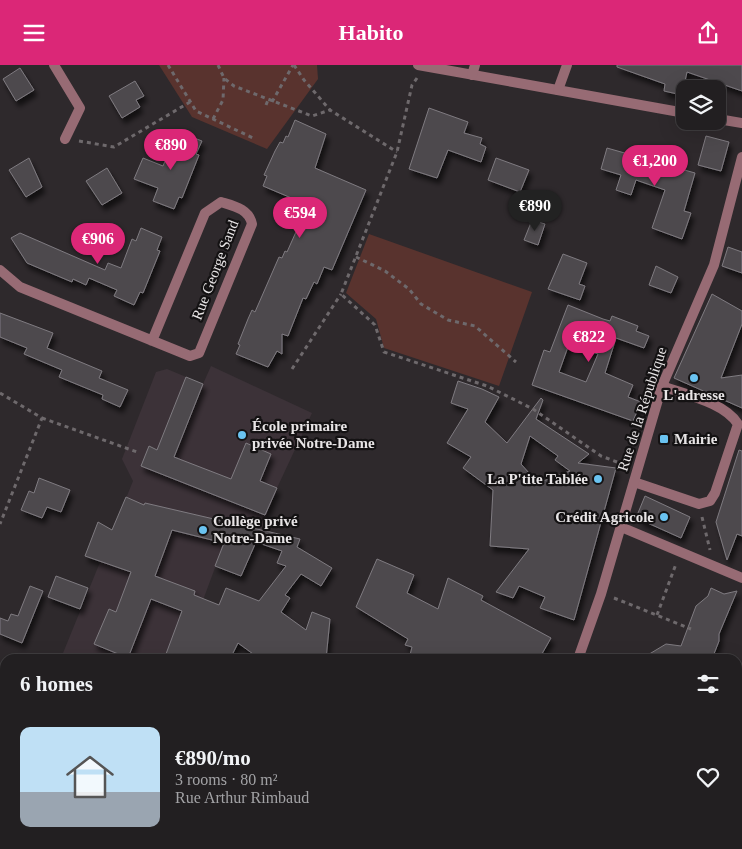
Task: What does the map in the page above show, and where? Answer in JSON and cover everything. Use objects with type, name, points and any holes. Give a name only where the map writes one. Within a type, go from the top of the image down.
[{"type":"street","points":[[54,65],[80,108],[65,139]]},
{"type":"street","points":[[558,90],[567,65]]},
{"type":"street","points":[[422,66],[473,70],[558,90],[676,111]]},
{"type":"street","points":[[726,120],[742,123]]},
{"type":"street","name":"Rue de la République","points":[[580,654],[601,593],[662,386],[676,351],[702,297],[714,265],[742,157]]},
{"type":"street","name":"Rue George Sand","points":[[0,270],[20,287],[152,341],[190,356],[199,353],[252,224],[250,217],[244,211],[221,202],[205,213],[152,341]]},
{"type":"street","points":[[634,483],[699,504],[710,501],[715,493],[740,424],[721,410],[662,386]]},
{"type":"street","points":[[621,527],[742,578]]},
{"type":"path","points":[[168,65],[196,111],[253,138]]},
{"type":"path","points":[[218,65],[224,78],[234,86],[270,101],[312,116],[330,110]]},
{"type":"path","points":[[266,105],[294,65],[304,81],[330,110],[397,152]]},
{"type":"path","points":[[292,369],[341,294],[397,152],[412,85],[422,66]]},
{"type":"path","points":[[214,119],[223,100],[224,78]]},
{"type":"path","points":[[65,139],[114,147],[190,101]]},
{"type":"path","points":[[356,257],[385,271],[409,289],[421,304],[448,320],[475,326],[516,362]]},
{"type":"path","points":[[341,294],[375,325],[384,352],[486,386],[533,409],[601,456],[637,470]]},
{"type":"path","points":[[0,393],[42,418],[137,452]]},
{"type":"path","points":[[0,524],[42,418]]},
{"type":"path","points":[[699,504],[714,566]]},
{"type":"path","points":[[656,615],[681,553]]},
{"type":"path","points":[[601,593],[691,629]]},
{"type":"shaded area","points":[[159,65],[317,65],[318,79],[267,149],[192,117]]},
{"type":"shaded area","points":[[369,234],[532,292],[499,386],[384,348],[376,319],[346,293]]},
{"type":"shaded area","points":[[211,366],[312,413],[277,488],[261,530],[231,525],[183,654],[63,654],[133,481],[122,459],[156,372],[167,369],[203,384]]},
{"type":"building","points":[[617,65],[742,65],[742,91],[726,85],[726,80],[710,80],[687,72],[685,80],[676,80],[676,94],[664,91],[665,84],[617,67]]},
{"type":"building","points":[[20,68],[34,90],[16,101],[3,79]]},
{"type":"building","points":[[135,81],[144,96],[136,100],[140,107],[122,118],[109,96]]},
{"type":"building","points":[[429,108],[468,122],[464,133],[482,138],[480,144],[486,147],[481,162],[448,150],[437,178],[409,169]]},
{"type":"building","points":[[295,120],[326,134],[315,168],[366,190],[332,270],[324,267],[317,284],[314,282],[306,299],[303,298],[288,336],[282,334],[282,354],[277,351],[268,367],[236,354],[240,345],[238,344],[252,310],[255,312],[279,257],[282,258],[285,251],[287,252],[308,205],[263,186],[267,176],[264,175],[275,151],[280,142],[283,143],[286,136],[288,137]]},
{"type":"building","points":[[181,133],[202,141],[196,154],[199,155],[182,198],[179,197],[174,209],[153,201],[158,188],[134,179],[143,158],[163,166],[172,144],[176,146]]},
{"type":"building","points":[[706,136],[729,142],[721,171],[698,165]]},
{"type":"building","points":[[607,148],[695,173],[684,211],[691,213],[682,239],[652,228],[665,190],[636,180],[631,195],[616,190],[621,175],[601,169]]},
{"type":"building","points":[[29,158],[42,187],[26,197],[9,170]]},
{"type":"building","points":[[496,158],[529,170],[520,192],[488,180]]},
{"type":"building","points":[[107,168],[122,193],[102,205],[86,181]]},
{"type":"building","points":[[532,220],[545,224],[538,245],[524,240]]},
{"type":"building","points":[[141,228],[162,237],[157,250],[160,251],[143,293],[140,292],[134,305],[114,296],[117,290],[89,278],[86,285],[73,279],[72,282],[27,263],[11,238],[20,233],[105,270],[108,263],[121,268],[132,239],[136,241]]},
{"type":"building","points":[[728,247],[742,252],[742,273],[722,266]]},
{"type":"building","points":[[563,254],[587,263],[579,284],[585,286],[580,300],[548,289]]},
{"type":"building","points":[[656,266],[678,277],[671,293],[649,285]]},
{"type":"building","points":[[712,294],[742,311],[742,324],[721,378],[742,375],[742,408],[674,378]]},
{"type":"building","points":[[568,305],[603,319],[610,321],[612,316],[638,326],[636,331],[649,336],[644,348],[616,338],[605,373],[633,385],[628,397],[641,402],[633,421],[532,385],[544,350],[550,352]],"holes":[[[569,344],[598,354],[586,382],[559,372]]]},
{"type":"building","points":[[0,313],[53,333],[47,348],[102,371],[99,378],[128,390],[120,407],[102,399],[103,395],[59,377],[62,370],[24,354],[27,348],[0,337]]},
{"type":"building","points":[[186,377],[203,384],[174,457],[231,479],[246,443],[271,454],[260,481],[277,488],[265,515],[141,466],[149,446],[157,450]]},
{"type":"building","points":[[458,381],[499,397],[485,422],[507,443],[541,398],[543,400],[536,419],[589,454],[578,463],[616,468],[574,620],[540,608],[545,597],[519,586],[513,598],[496,592],[529,549],[490,546],[493,490],[463,468],[471,457],[447,443],[468,409],[451,403]],"holes":[[[530,436],[558,456],[555,460],[570,471],[538,483],[521,464]]]},
{"type":"building","points":[[739,450],[742,451],[742,536],[737,534],[727,560],[716,522]]},
{"type":"building","points":[[39,478],[70,490],[61,512],[47,507],[42,518],[21,510],[29,491],[34,493]]},
{"type":"building","name":"Crédit Agricole","points":[[645,496],[690,517],[681,538],[641,520],[638,513]]},
{"type":"building","points":[[126,497],[144,505],[145,503],[300,539],[297,547],[332,568],[321,586],[301,574],[285,595],[290,598],[281,612],[306,630],[312,612],[330,619],[326,654],[253,654],[238,643],[232,654],[166,654],[182,611],[151,599],[130,654],[118,654],[94,644],[109,609],[116,612],[131,572],[85,556],[98,522],[112,530]],"holes":[[[172,530],[224,543],[215,566],[241,576],[256,542],[282,551],[277,563],[286,566],[259,601],[226,588],[219,605],[194,595],[195,591],[155,576]]]},
{"type":"building","points":[[377,559],[414,575],[407,593],[438,609],[448,578],[483,596],[481,600],[551,638],[542,654],[410,654],[412,647],[405,645],[408,639],[356,607]]},
{"type":"building","points":[[56,576],[88,588],[80,609],[48,597]]},
{"type":"building","points":[[30,586],[43,591],[22,643],[0,634],[0,618],[8,621],[11,614],[18,616]]},
{"type":"building","points":[[711,588],[724,594],[737,591],[719,634],[719,641],[714,654],[649,654],[666,644],[681,646],[696,606],[708,596]]},
{"type":"place","name":"L'adresse","points":[[694,378]]},
{"type":"place","name":"École primaire privée Notre-Dame","points":[[242,435]]},
{"type":"place","name":"Mairie","points":[[664,439]]},
{"type":"place","name":"La P'tite Tablée","points":[[598,479]]},
{"type":"place","name":"Crédit Agricole","points":[[664,517]]},
{"type":"place","name":"Collège privé Notre-Dame","points":[[203,530]]}]
